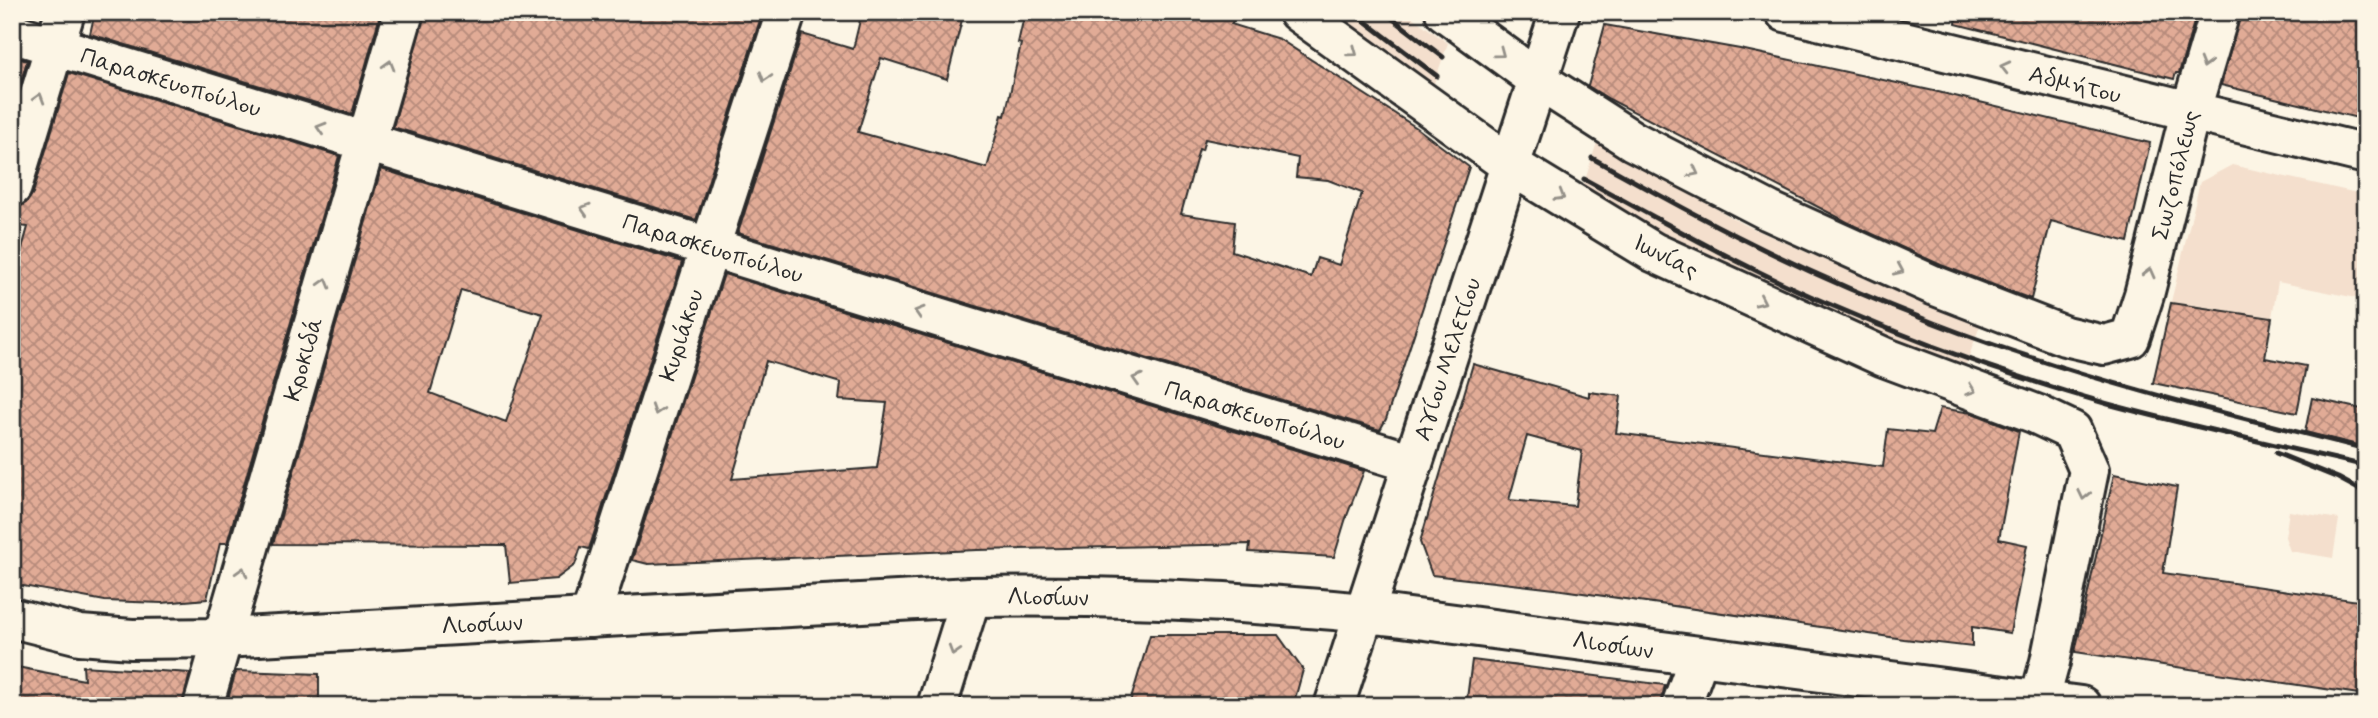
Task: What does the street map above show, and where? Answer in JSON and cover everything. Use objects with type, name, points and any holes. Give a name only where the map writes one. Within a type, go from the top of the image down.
[{"type":"street","name":"Κροκιδά","points":[[203,706],[404,12]]},
{"type":"street","name":"Κυριάκου","points":[[590,618],[786,12]]},
{"type":"street","name":"Ιωνίας","points":[[1298,12],[1510,165],[1653,252],[1884,357],[2036,414],[2071,431],[2089,470],[2040,703]]},
{"type":"street","points":[[1445,12],[1538,80]]},
{"type":"street","name":"Αγίου Μελετίου","points":[[1334,706],[1560,12]]},
{"type":"street","name":"Αδμήτου","points":[[1785,12],[2366,154]]},
{"type":"street","name":"Σωζοπόλεως","points":[[1538,80],[1633,141],[1757,205],[1933,285],[2065,336],[2104,345],[2130,338],[2220,12]]},
{"type":"street","name":"Παρασκευοπούλου","points":[[12,33],[60,29],[366,142],[1413,463]]},
{"type":"street","points":[[12,187],[60,29]]},
{"type":"street","name":"Λιοσίων","points":[[12,618],[80,635],[132,639],[223,638],[971,597],[1056,596],[1365,613],[2040,703],[2081,706]]},
{"type":"street","points":[[937,706],[971,597]]},
{"type":"street","points":[[1681,706],[1699,657]]},
{"type":"shaded area","points":[[1322,12],[1405,12],[1448,43],[1432,89]]},
{"type":"shaded area","points":[[1598,139],[1741,223],[1869,280],[1982,320],[1964,370],[1714,267],[1581,193]]},
{"type":"shaded area","points":[[2232,165],[2366,195],[2366,300],[2278,282],[2265,358],[2162,339],[2200,182]]},
{"type":"shaded area","points":[[2289,511],[2339,519],[2333,558],[2290,551],[2285,537]]},
{"type":"building","points":[[95,12],[381,12],[352,114],[90,34]]},
{"type":"building","points":[[425,12],[734,12],[760,20],[696,220],[393,127]]},
{"type":"building","points":[[862,12],[964,12],[947,79],[881,58],[858,132],[987,168],[1002,115],[1005,116],[1021,44],[1018,43],[1025,12],[1239,12],[1231,24],[1279,39],[1417,128],[1469,167],[1386,419],[1380,430],[738,233],[802,34],[853,49]],"holes":[[[1205,139],[1298,158],[1296,177],[1328,180],[1362,193],[1339,265],[1317,258],[1311,277],[1232,251],[1235,222],[1181,214],[1199,149],[1202,150]]]},
{"type":"building","points":[[1957,12],[2197,12],[2179,73],[2176,73],[2174,79],[1956,24]]},
{"type":"building","points":[[2241,12],[2341,12],[2366,18],[2366,120],[2221,85]]},
{"type":"building","points":[[1605,25],[1740,49],[1934,91],[2150,143],[2128,242],[2051,221],[2031,299],[1941,265],[1855,226],[1588,86]]},
{"type":"building","points":[[12,56],[27,61],[12,111]]},
{"type":"building","points":[[69,73],[339,156],[227,543],[220,543],[207,599],[162,603],[105,601],[12,584],[12,284],[28,227],[12,225],[12,208],[26,203],[33,193]]},
{"type":"building","points":[[381,169],[682,262],[589,549],[581,547],[575,565],[556,579],[510,583],[506,545],[273,544]],"holes":[[[461,290],[543,314],[506,422],[430,393]]]},
{"type":"building","points":[[724,274],[1364,471],[1334,557],[1249,552],[1250,544],[977,550],[648,564],[632,560]],"holes":[[[766,361],[841,383],[839,400],[887,403],[877,468],[732,479]]]},
{"type":"building","points":[[2171,303],[2272,318],[2265,358],[2306,366],[2297,413],[2153,383]]},
{"type":"building","points":[[1473,364],[1589,397],[1589,392],[1621,396],[1616,433],[1883,467],[1888,429],[1932,434],[1940,408],[1972,413],[2019,431],[1999,539],[2027,545],[2010,633],[1972,627],[1972,647],[1555,589],[1432,575],[1420,542]],"holes":[[[1527,436],[1582,451],[1575,506],[1509,500]]]},
{"type":"building","points":[[2312,398],[2366,410],[2366,447],[2305,432]]},
{"type":"building","points":[[2114,474],[2177,487],[2163,573],[2366,602],[2366,695],[2075,652]]},
{"type":"building","points":[[1150,635],[1278,635],[1303,670],[1293,706],[1129,706]]},
{"type":"building","points":[[1472,660],[1665,685],[1660,706],[1466,706]]},
{"type":"building","points":[[12,666],[84,680],[83,666],[190,673],[182,706],[12,706]]},
{"type":"building","points":[[236,671],[319,674],[319,706],[226,706]]},
{"type":"railway","points":[[1353,12],[1437,76]]},
{"type":"railway","points":[[1384,12],[1443,57]]},
{"type":"railway","points":[[1592,158],[1765,250],[1934,323],[2094,377],[2366,449]]},
{"type":"railway","points":[[1584,179],[1763,274],[1824,302],[1965,358],[2108,404],[2366,466]]},
{"type":"railway","points":[[2276,453],[2338,478],[2366,493]]}]
